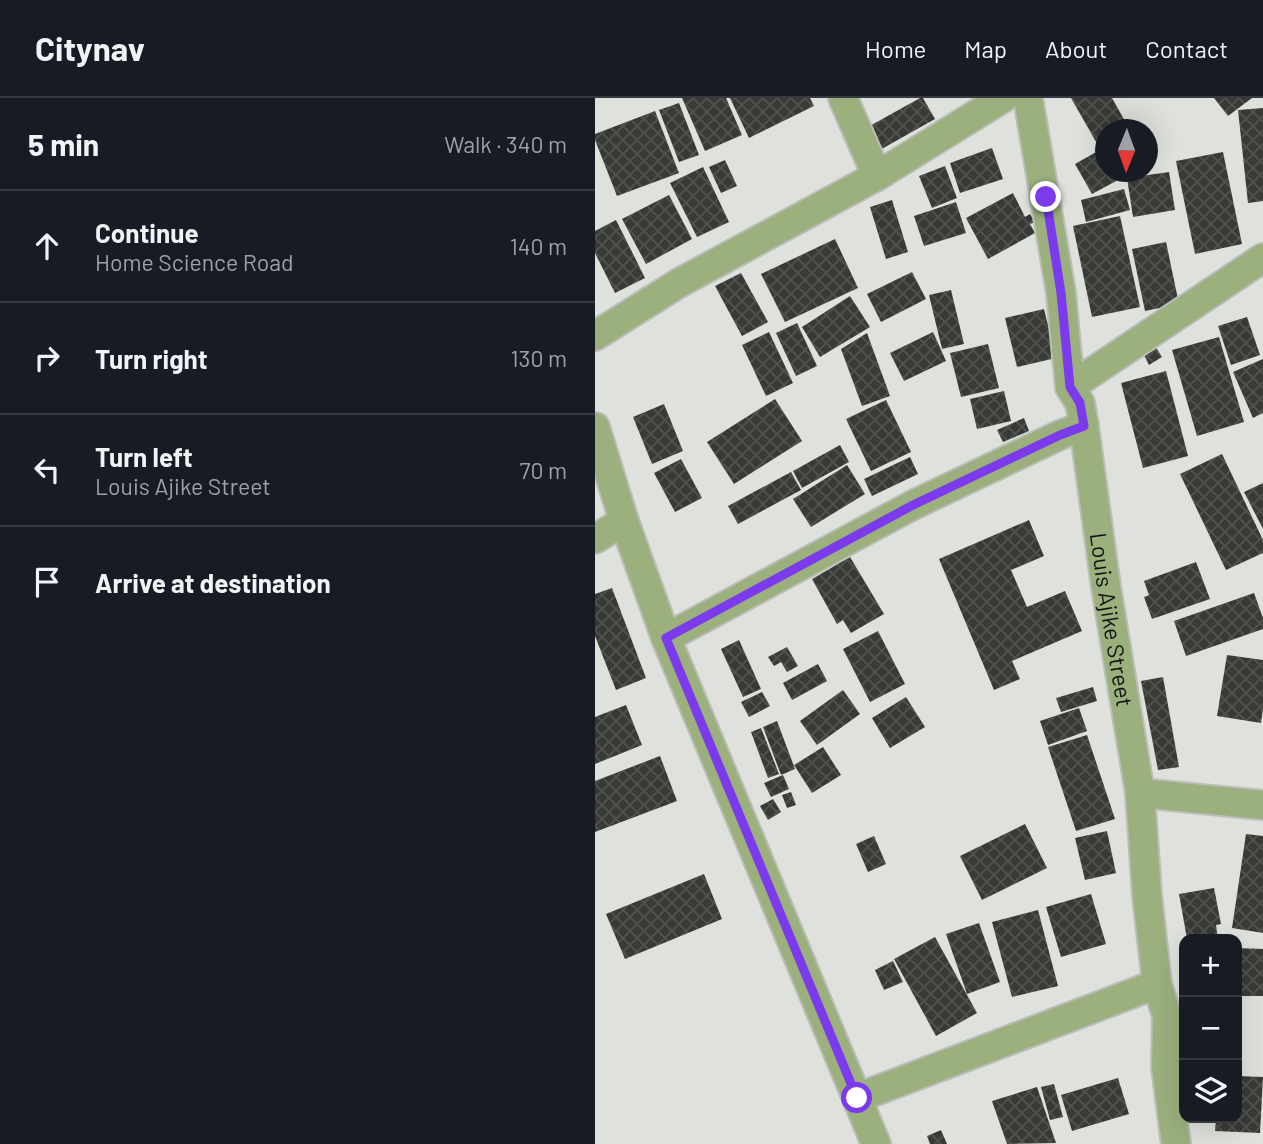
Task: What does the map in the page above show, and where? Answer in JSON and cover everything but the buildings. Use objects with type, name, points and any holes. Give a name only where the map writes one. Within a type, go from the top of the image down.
[{"type":"street","points":[[843,98],[877,176]]},
{"type":"street","points":[[595,337],[679,283],[877,176],[1003,98]]},
{"type":"street","name":"Louis Ajike Street","points":[[1028,98],[1061,293],[1070,387],[1080,403],[1084,426],[1106,587],[1140,793],[1157,984],[1167,1016],[1166,1067],[1176,1144]]},
{"type":"street","points":[[1070,387],[1263,258]]},
{"type":"street","points":[[595,426],[624,521],[666,638],[876,1144]]},
{"type":"street","points":[[666,638],[913,505],[1084,426]]},
{"type":"street","points":[[595,539],[624,521]]},
{"type":"street","points":[[1140,793],[1263,805]]},
{"type":"street","points":[[857,1098],[1157,984]]},
{"type":"route","points":[[857,1098],[666,638],[913,505],[1084,426],[1080,403],[1070,387],[1061,293],[1046,197]]}]
